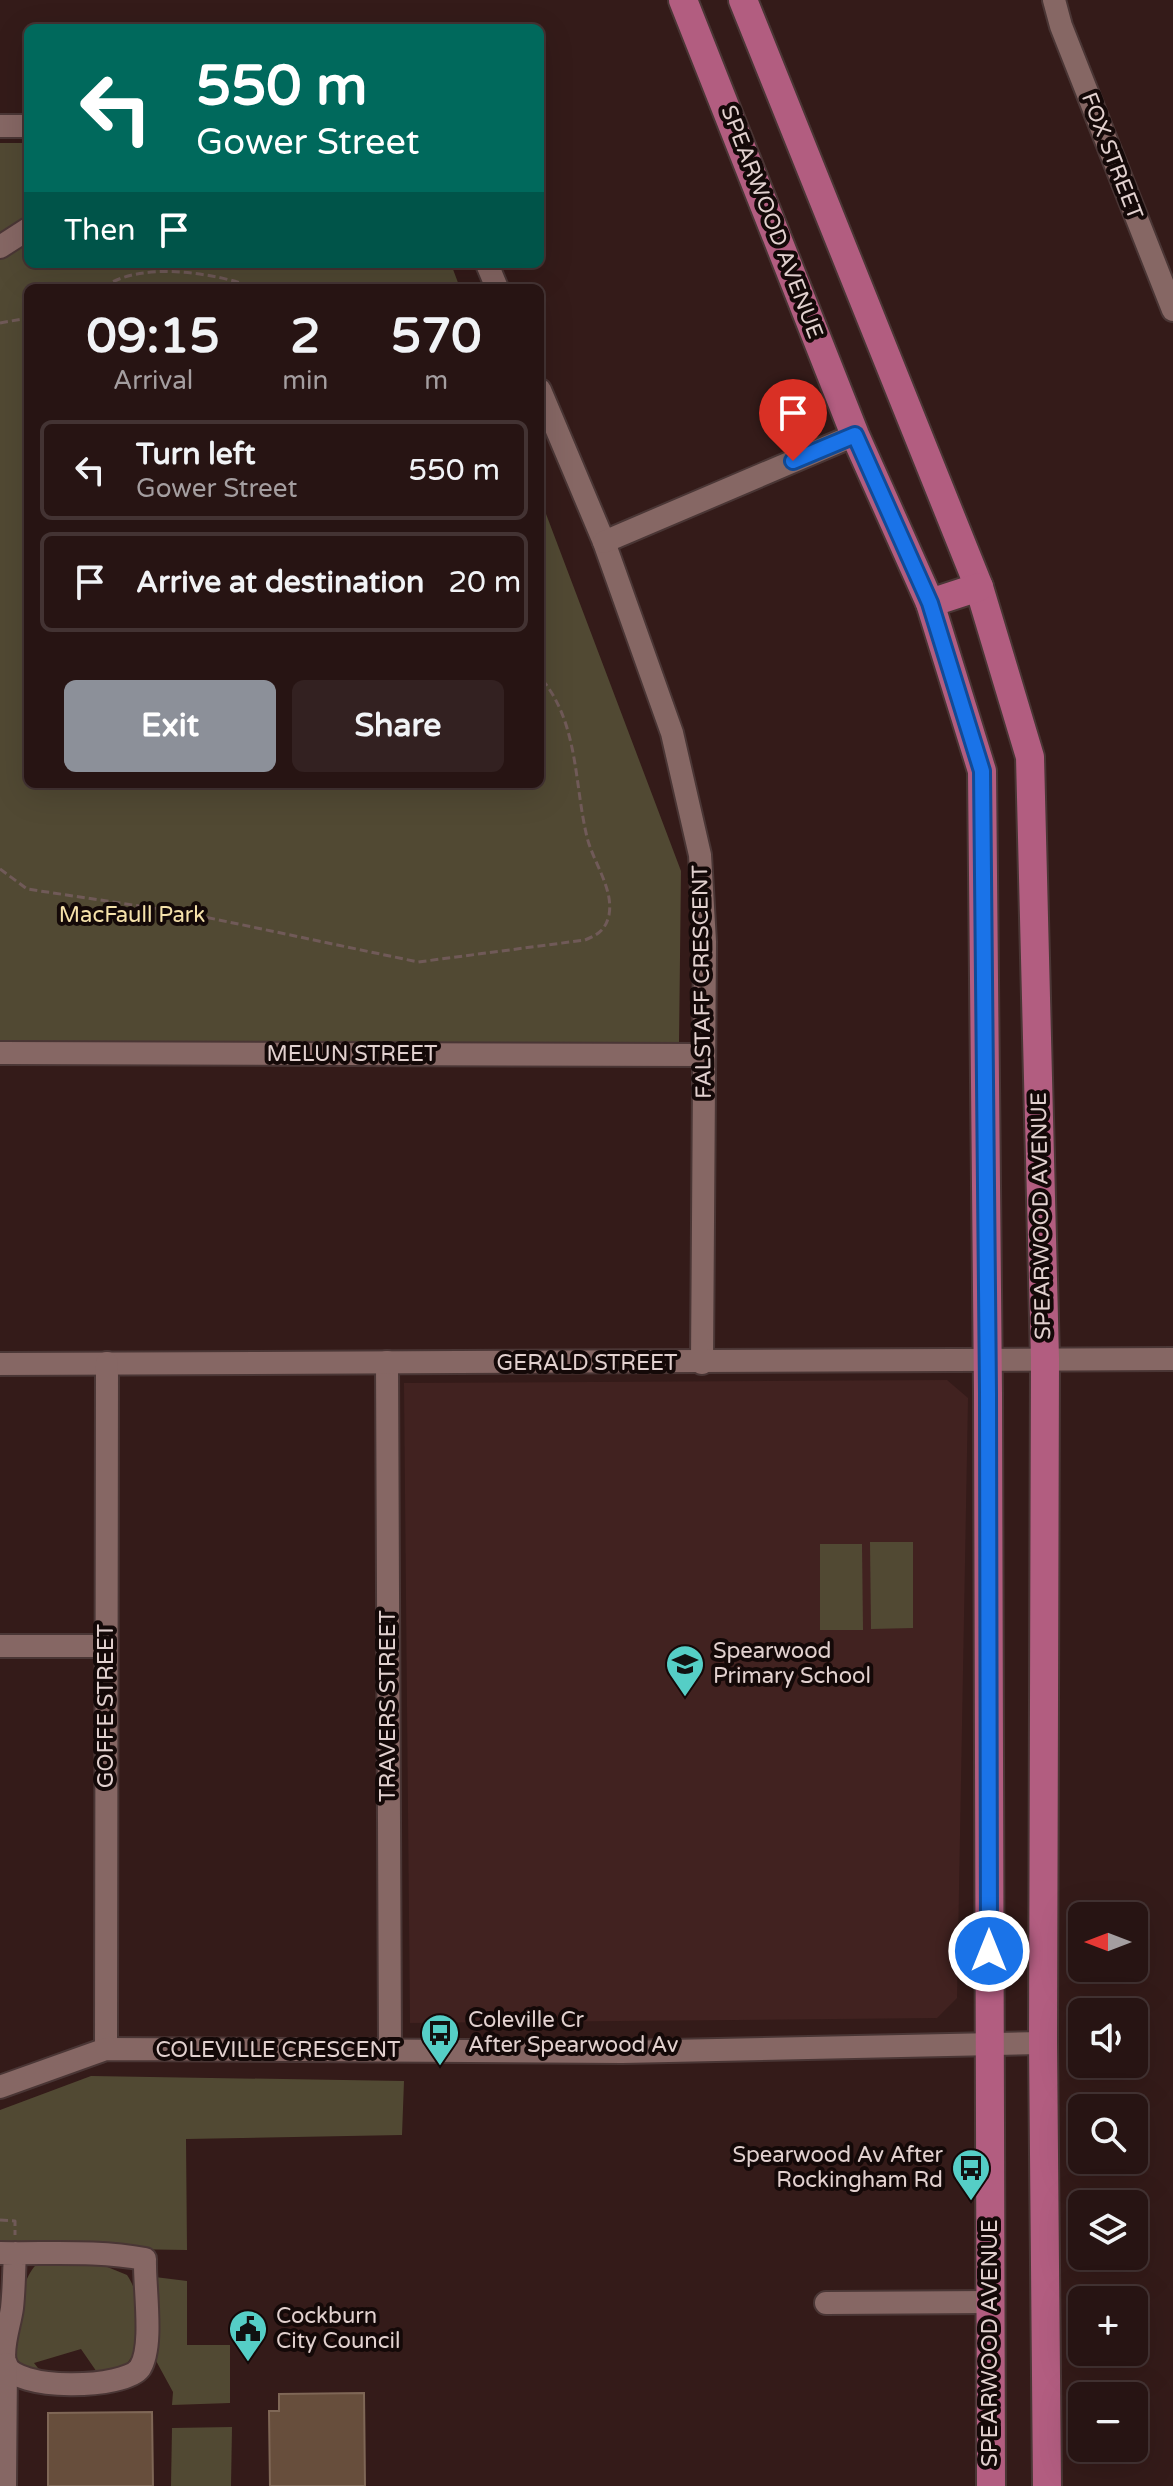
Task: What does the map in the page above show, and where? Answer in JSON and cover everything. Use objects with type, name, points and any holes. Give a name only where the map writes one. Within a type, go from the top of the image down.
[{"type":"main road","name":"SPEARWOOD AVENUE","points":[[683,0],[855,435],[930,603],[982,771],[988,1359],[991,2486]]},
{"type":"main road","name":"SPEARWOOD AVENUE","points":[[743,0],[979,587],[1030,757],[1045,1359],[1043,2043],[1047,2486]]},
{"type":"main road","points":[[930,603],[979,587]]},
{"type":"street","name":"FOX STREET","points":[[1054,0],[1061,26],[1173,310]]},
{"type":"street","points":[[0,126],[24,126]]},
{"type":"street","points":[[0,247],[24,232]]},
{"type":"street","name":"FALSTAFF CRESCENT","points":[[544,400],[604,542],[672,733],[700,855],[705,942],[702,1363]]},
{"type":"street","points":[[604,542],[855,435]]},
{"type":"street","name":"MELUN STREET","points":[[0,1053],[704,1055]]},
{"type":"street","name":"GERALD STREET","points":[[0,1364],[1173,1359]]},
{"type":"street","name":"TRAVERS STREET","points":[[387,1362],[390,2050]]},
{"type":"street","name":"GOFFE STREET","points":[[106,2049],[107,1363]]},
{"type":"street","points":[[0,1646],[106,1646]]},
{"type":"street","name":"COLEVILLE CRESCENT","points":[[0,2087],[106,2049],[622,2052],[1043,2043]]},
{"type":"street","points":[[5,2486],[6,2364],[8,2253],[50,2251],[118,2254],[145,2259],[145,2358],[138,2371],[129,2378],[43,2383],[18,2377],[6,2364]]},
{"type":"street","points":[[826,2303],[991,2302]]},
{"type":"path","points":[[112,284],[136,274],[158,271],[239,284]]},
{"type":"path","points":[[0,323],[24,319]]},
{"type":"path","points":[[0,869],[27,889],[186,913],[418,962],[585,940],[598,935],[605,928],[610,913],[608,895],[587,839],[577,766],[567,727],[544,684]]},
{"type":"shaded area","name":"Spearwood Primary School","points":[[947,1380],[968,1398],[957,1998],[937,2018],[410,2023],[404,1383]]},
{"type":"green space","name":"MacFaull Park","points":[[0,143],[24,143],[24,268],[452,268],[458,284],[24,284],[24,788],[544,788],[544,509],[681,871],[679,1044],[0,1045]]},
{"type":"green space","points":[[870,1542],[913,1542],[913,1628],[871,1629]]},
{"type":"green space","points":[[820,1544],[862,1544],[863,1630],[820,1630]]},
{"type":"green space","points":[[91,2076],[404,2081],[402,2135],[186,2139],[187,2250],[0,2247],[0,2110]]},
{"type":"green space","points":[[38,2263],[105,2266],[127,2275],[138,2302],[139,2333],[133,2355],[119,2374],[101,2378],[81,2349],[34,2363],[46,2378],[21,2377],[13,2356],[16,2318],[22,2291]]},
{"type":"green space","points":[[155,2277],[187,2281],[187,2345],[230,2345],[230,2403],[172,2405],[173,2392],[149,2348]]},
{"type":"green space","points":[[232,2427],[231,2486],[171,2486],[172,2428]]},
{"type":"building","points":[[364,2393],[365,2486],[270,2486],[269,2411],[279,2411],[279,2394]]},
{"type":"building","points":[[152,2412],[153,2486],[48,2486],[48,2413]]},
{"type":"place","name":"Spearwood Primary School","points":[[685,1698]]},
{"type":"place","name":"Coleville Cr After Spearwood Av","points":[[440,2067]]},
{"type":"place","name":"Spearwood Av After Rockingham Rd","points":[[971,2202]]},
{"type":"place","name":"Cockburn City Council","points":[[248,2363]]},
{"type":"route","points":[[793,461],[855,435],[930,603],[982,771],[989,1951]]}]
